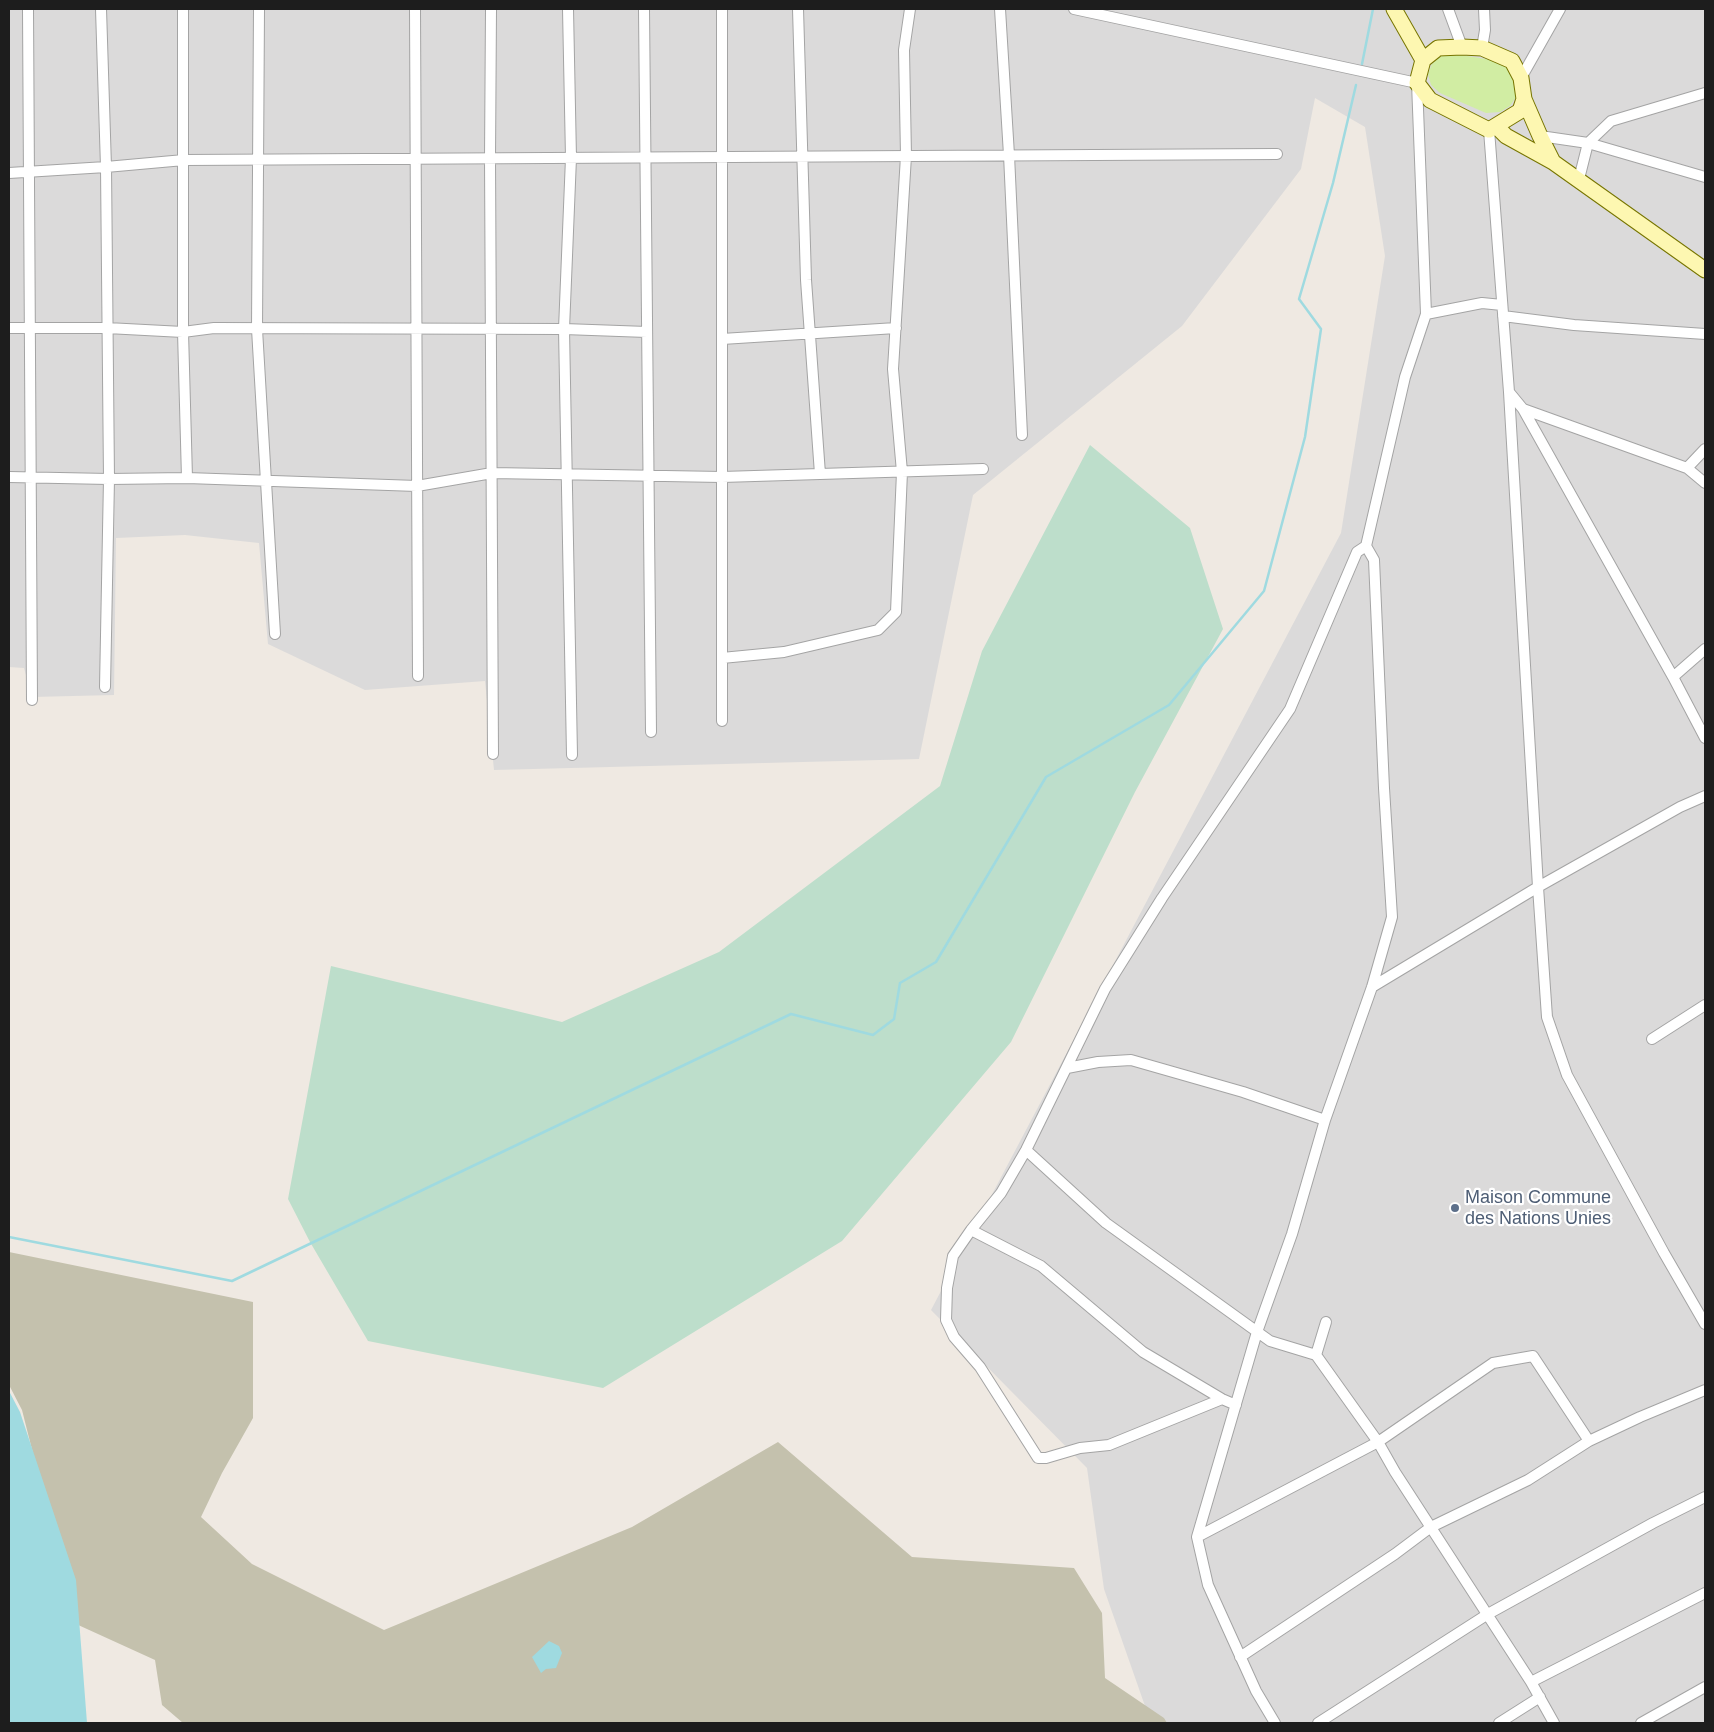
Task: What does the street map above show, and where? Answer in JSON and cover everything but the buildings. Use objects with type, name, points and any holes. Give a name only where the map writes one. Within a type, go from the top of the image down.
[{"type":"street","points":[[28,9],[32,700]]},
{"type":"street","points":[[101,9],[106,167],[109,479],[105,687]]},
{"type":"street","points":[[183,9],[183,332],[187,478]]},
{"type":"street","points":[[259,9],[257,329],[275,634]]},
{"type":"street","points":[[415,9],[418,676]]},
{"type":"street","points":[[491,9],[493,754]]},
{"type":"street","points":[[568,9],[571,158],[564,329],[572,755]]},
{"type":"street","points":[[644,9],[651,732]]},
{"type":"street","points":[[722,9],[722,721]]},
{"type":"street","points":[[798,9],[806,280],[820,474]]},
{"type":"street","points":[[722,658],[784,652],[878,630],[896,612],[902,472],[893,369],[906,156],[904,50],[910,9]]},
{"type":"street","points":[[1000,9],[1022,435]]},
{"type":"street","points":[[1074,9],[1417,83],[1430,100],[1493,129],[1554,162],[1705,270]]},
{"type":"street","points":[[1394,9],[1423,60]]},
{"type":"street","points":[[1448,9],[1462,47]]},
{"type":"street","points":[[1482,48],[1485,30],[1484,9]]},
{"type":"street","points":[[1521,78],[1560,9]]},
{"type":"street","points":[[1275,1723],[1256,1691],[1208,1585],[1197,1537],[1257,1332],[1292,1234],[1326,1120],[1372,987],[1392,917],[1374,560],[1366,546],[1405,377],[1426,314],[1417,83],[1423,60],[1438,48],[1462,47],[1482,48],[1512,61],[1521,78],[1524,100],[1554,162]]},
{"type":"street","points":[[1579,179],[1588,143],[1611,121],[1705,93]]},
{"type":"street","points":[[1493,129],[1520,111],[1524,100]]},
{"type":"street","points":[[1493,129],[1502,305],[1547,1017],[1567,1076],[1705,1324]]},
{"type":"street","points":[[1540,136],[1588,143],[1705,177]]},
{"type":"street","points":[[9,173],[184,160],[1277,154]]},
{"type":"street","points":[[1426,314],[1482,303],[1502,305]]},
{"type":"street","points":[[1504,316],[1574,326],[1705,334]]},
{"type":"street","points":[[9,328],[107,328],[183,332],[214,328],[564,329],[647,332]]},
{"type":"street","points":[[722,339],[896,328]]},
{"type":"street","points":[[1509,392],[1523,409],[1705,738]]},
{"type":"street","points":[[1523,409],[1687,468],[1705,483]]},
{"type":"street","points":[[1687,468],[1705,449]]},
{"type":"street","points":[[9,477],[187,478],[416,486],[492,474],[722,477],[984,469]]},
{"type":"street","points":[[1222,1399],[1109,1445],[1080,1448],[1046,1458],[1038,1458],[980,1367],[954,1337],[946,1320],[947,1288],[953,1256],[1001,1193],[1026,1150],[1105,989],[1157,906],[1290,708],[1357,552],[1366,546]]},
{"type":"street","points":[[1673,678],[1705,649]]},
{"type":"street","points":[[1372,987],[1538,887],[1680,806],[1705,796]]},
{"type":"street","points":[[1652,1039],[1705,1005]]},
{"type":"street","points":[[1067,1068],[1098,1062],[1131,1060],[1243,1092],[1326,1120]]},
{"type":"street","points":[[1026,1150],[1106,1223],[1257,1332],[1270,1341],[1316,1355],[1378,1442],[1395,1472],[1531,1682],[1554,1723]]},
{"type":"street","points":[[971,1230],[1041,1266],[1143,1352],[1222,1399],[1236,1405]]},
{"type":"street","points":[[1316,1355],[1326,1322]]},
{"type":"street","points":[[1197,1537],[1378,1442],[1493,1364],[1533,1356],[1589,1441]]},
{"type":"street","points":[[1240,1657],[1395,1554],[1431,1527],[1528,1480],[1589,1441],[1705,1390]]},
{"type":"street","points":[[1318,1723],[1488,1614],[1653,1523],[1705,1497]]},
{"type":"street","points":[[1531,1682],[1705,1593]]},
{"type":"street","points":[[1641,1723],[1705,1687]]},
{"type":"street","points":[[1499,1723],[1540,1697]]},
{"type":"shaded area","points":[[9,9],[1705,9],[1705,1723],[1158,1723],[1145,1706],[1104,1589],[1087,1468],[931,1310],[1341,533],[1385,256],[1365,127],[1315,98],[1301,169],[1182,326],[973,495],[919,759],[494,770],[485,681],[365,690],[268,644],[259,543],[185,535],[116,538],[114,695],[32,697],[24,668],[9,667]]},
{"type":"shaded area","points":[[9,1252],[253,1302],[253,1418],[222,1473],[201,1517],[252,1564],[384,1630],[632,1527],[778,1442],[912,1557],[1074,1568],[1102,1613],[1105,1678],[1164,1718],[1167,1723],[183,1723],[162,1705],[155,1660],[76,1624],[22,1410],[9,1385]]},
{"type":"green space","points":[[1449,53],[1498,61],[1509,66],[1515,72],[1518,94],[1510,106],[1500,112],[1486,113],[1440,93],[1431,85],[1428,74],[1432,64],[1441,55]]},
{"type":"green space","points":[[1090,445],[1190,528],[1223,629],[1135,792],[1011,1042],[842,1241],[603,1388],[368,1341],[310,1242],[288,1199],[331,966],[562,1022],[719,952],[940,786],[982,651]]},
{"type":"water","points":[[9,1391],[20,1412],[76,1580],[87,1723],[9,1723]]},
{"type":"water","points":[[549,1641],[559,1646],[562,1653],[556,1668],[546,1669],[541,1673],[532,1657]]},
{"type":"waterway","points":[[1362,64],[1373,9]]},
{"type":"waterway","points":[[9,1237],[232,1281],[791,1014],[873,1035],[894,1019],[900,983],[936,962],[1046,777],[1169,705],[1264,591],[1305,437],[1321,329],[1299,299],[1333,183],[1356,85]]},
{"type":"place","name":"Maison Commune des Nations Unies","points":[[1455,1208]]}]
